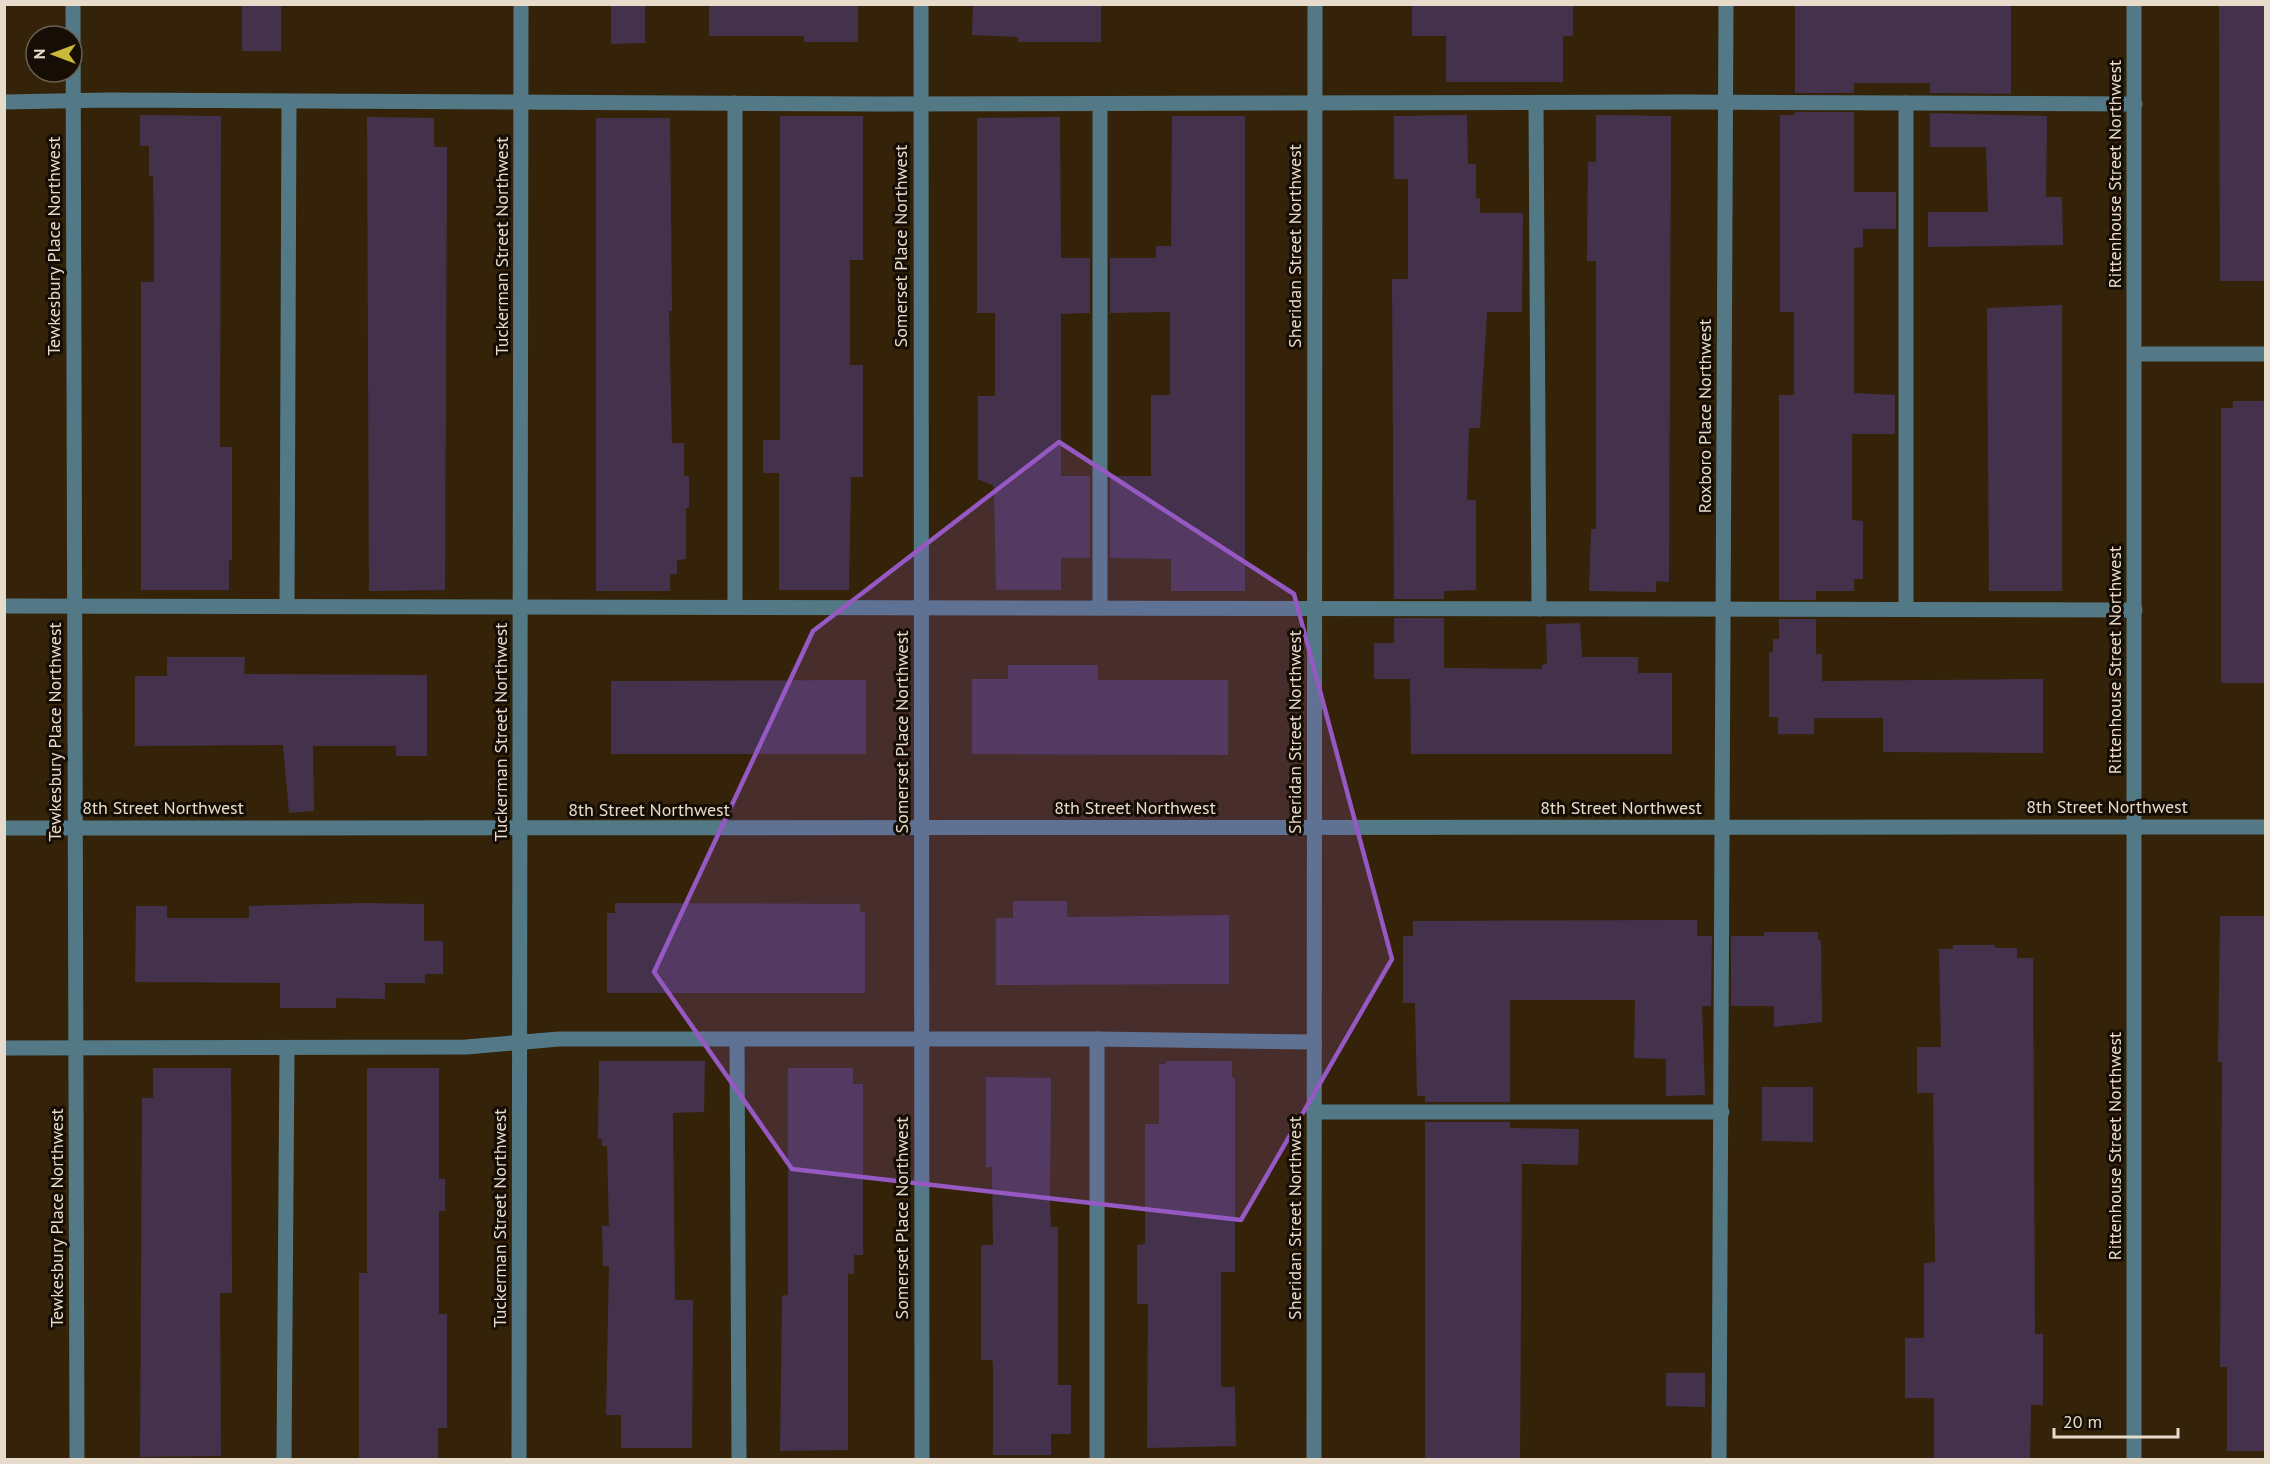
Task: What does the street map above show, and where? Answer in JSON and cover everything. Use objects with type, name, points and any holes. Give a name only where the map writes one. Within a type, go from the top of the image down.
[{"type":"street","name":"Tewkesbury Place Northwest","points":[[73,4],[77,1460]]},
{"type":"street","name":"Tuckerman Street Northwest","points":[[519,1460],[522,605],[521,4]]},
{"type":"street","name":"Somerset Place Northwest","points":[[921,4],[922,1460]]},
{"type":"street","name":"Sheridan Street Northwest","points":[[1314,1460],[1315,4]]},
{"type":"street","name":"Roxboro Place Northwest","points":[[1719,1460],[1724,827],[1726,4]]},
{"type":"street","name":"Rittenhouse Street Northwest","points":[[2134,4],[2134,1460]]},
{"type":"street","points":[[4,102],[2134,104]]},
{"type":"street","points":[[287,606],[289,102]]},
{"type":"street","points":[[735,103],[735,607]]},
{"type":"street","points":[[1536,103],[1539,609]]},
{"type":"street","points":[[1906,103],[1906,609]]},
{"type":"street","points":[[1100,104],[1100,608]]},
{"type":"street","points":[[2134,354],[2265,354]]},
{"type":"street","points":[[4,606],[522,605],[2135,610]]},
{"type":"street","name":"8th Street Northwest","points":[[4,828],[2265,827]]},
{"type":"street","points":[[4,1048],[466,1047],[559,1039],[921,1041],[1097,1039],[1314,1042]]},
{"type":"street","points":[[1097,1039],[1097,1460]]},
{"type":"street","points":[[737,1041],[739,1460]]},
{"type":"street","points":[[284,1460],[287,1049]]},
{"type":"street","points":[[1314,1112],[1722,1112]]},
{"type":"highlighted area","points":[[1059,442],[1294,594],[1392,959],[1241,1220],[792,1169],[654,972],[813,631]]},
{"type":"building","points":[[242,4],[281,4],[281,51],[242,51]]},
{"type":"building","points":[[611,4],[645,4],[645,43],[611,44]]},
{"type":"building","points":[[709,4],[858,4],[858,42],[804,42],[804,36],[709,36]]},
{"type":"building","points":[[973,4],[1101,4],[1101,42],[1018,42],[1018,37],[972,35]]},
{"type":"building","points":[[1412,4],[1573,4],[1573,36],[1563,36],[1563,82],[1446,82],[1446,36],[1412,36]]},
{"type":"building","points":[[1795,4],[2011,4],[2011,94],[1930,93],[1930,83],[1854,83],[1854,93],[1795,93]]},
{"type":"building","points":[[2219,4],[2265,4],[2265,281],[2220,281]]},
{"type":"building","points":[[1795,112],[1854,112],[1854,192],[1896,192],[1896,229],[1863,229],[1863,247],[1854,248],[1854,393],[1895,395],[1895,434],[1852,434],[1852,520],[1863,521],[1863,579],[1854,579],[1854,591],[1816,591],[1816,600],[1779,600],[1779,395],[1794,395],[1794,312],[1780,312],[1780,115],[1795,115]]},
{"type":"building","points":[[1930,113],[2047,116],[2046,197],[2062,197],[2063,245],[1928,247],[1928,212],[1988,212],[1986,147],[1930,147]]},
{"type":"building","points":[[140,115],[220,116],[221,118],[220,447],[232,447],[232,560],[229,560],[229,590],[141,590],[141,282],[154,282],[154,229],[153,176],[149,176],[149,146],[140,146]]},
{"type":"building","points":[[1467,115],[1468,164],[1476,164],[1476,198],[1480,198],[1480,213],[1523,213],[1522,312],[1487,312],[1480,428],[1469,428],[1467,500],[1476,500],[1476,590],[1444,591],[1444,599],[1394,599],[1392,279],[1408,279],[1408,179],[1394,179],[1394,116]]},
{"type":"building","points":[[1596,115],[1671,116],[1669,582],[1656,581],[1656,592],[1589,591],[1591,529],[1596,529],[1596,261],[1587,261],[1588,162],[1596,162]]},
{"type":"building","points":[[780,116],[863,116],[863,260],[850,260],[850,365],[863,365],[863,477],[851,477],[849,590],[779,590],[779,473],[763,473],[763,440],[780,440]]},
{"type":"building","points":[[1172,116],[1245,116],[1245,591],[1171,591],[1171,559],[1110,558],[1110,476],[1151,476],[1151,395],[1170,395],[1170,312],[1110,313],[1110,258],[1156,258],[1156,246],[1171,246]]},
{"type":"building","points":[[367,117],[434,118],[434,147],[447,147],[445,590],[369,591]]},
{"type":"building","points":[[1060,117],[1061,258],[1090,258],[1090,313],[1061,314],[1061,476],[1090,476],[1090,558],[1061,558],[1061,590],[996,590],[994,486],[978,479],[978,396],[995,396],[995,313],[977,313],[977,118]]},
{"type":"building","points":[[596,118],[670,118],[672,311],[669,311],[672,443],[684,443],[684,476],[689,476],[689,508],[686,508],[686,559],[677,560],[677,574],[670,574],[670,591],[596,591]]},
{"type":"building","points":[[2062,305],[2062,591],[1989,591],[1987,308]]},
{"type":"building","points":[[2233,401],[2265,401],[2265,683],[2221,683],[2221,408],[2233,408]]},
{"type":"building","points":[[1394,618],[1444,618],[1444,668],[1542,669],[1542,665],[1547,664],[1546,624],[1580,623],[1582,657],[1638,657],[1638,673],[1672,673],[1672,754],[1411,754],[1410,679],[1374,679],[1374,643],[1394,643]]},
{"type":"building","points":[[1779,619],[1816,619],[1816,654],[1822,654],[1822,681],[2043,679],[2043,753],[1883,752],[1883,718],[1814,718],[1814,734],[1778,734],[1778,717],[1769,717],[1769,652],[1773,652],[1773,639],[1779,639]]},
{"type":"building","points":[[167,657],[245,657],[244,674],[427,675],[427,756],[396,756],[396,746],[313,746],[314,811],[289,813],[283,745],[135,746],[135,676],[167,676]]},
{"type":"building","points":[[1008,665],[1098,665],[1098,680],[1228,680],[1228,755],[972,754],[972,679],[1008,679]]},
{"type":"building","points":[[866,680],[866,754],[611,754],[611,681]]},
{"type":"building","points":[[1013,901],[1067,901],[1067,917],[1229,915],[1229,984],[996,985],[996,918],[1013,918]]},
{"type":"building","points":[[615,903],[860,904],[860,912],[865,912],[865,993],[607,993],[607,913],[615,913]]},
{"type":"building","points":[[424,904],[424,941],[443,941],[443,974],[425,974],[425,983],[385,983],[385,999],[336,998],[336,1008],[280,1008],[280,983],[135,982],[136,906],[167,906],[167,918],[249,918],[249,906]]},
{"type":"building","points":[[2220,916],[2265,916],[2265,1451],[2227,1451],[2227,1367],[2220,1367],[2222,1062],[2218,1062]]},
{"type":"building","points":[[1697,920],[1697,936],[1712,936],[1711,1006],[1702,1006],[1705,1095],[1666,1096],[1666,1059],[1634,1058],[1635,1000],[1510,1000],[1510,1102],[1425,1102],[1425,1096],[1417,1096],[1415,1003],[1403,1003],[1403,936],[1413,936],[1413,921]]},
{"type":"building","points":[[1764,932],[1818,932],[1818,940],[1821,940],[1822,1022],[1774,1027],[1774,1006],[1731,1006],[1731,936],[1764,936]]},
{"type":"building","points":[[1953,945],[1995,945],[1995,948],[2017,948],[2017,958],[2033,958],[2035,1334],[2043,1334],[2043,1405],[2031,1405],[2030,1460],[1934,1460],[1934,1398],[1905,1398],[1905,1338],[1924,1338],[1924,1263],[1935,1262],[1933,1093],[1917,1093],[1917,1047],[1941,1047],[1939,949],[1953,949]]},
{"type":"building","points":[[599,1061],[705,1061],[704,1112],[673,1113],[675,1300],[693,1300],[692,1448],[621,1448],[621,1415],[606,1415],[609,1266],[603,1266],[602,1226],[609,1226],[607,1146],[602,1146],[602,1139],[598,1139]]},
{"type":"building","points":[[1166,1061],[1232,1061],[1232,1078],[1235,1078],[1235,1272],[1221,1272],[1221,1387],[1235,1387],[1236,1446],[1147,1448],[1148,1304],[1137,1304],[1137,1245],[1145,1244],[1145,1124],[1159,1124],[1159,1064],[1166,1064]]},
{"type":"building","points":[[153,1068],[231,1068],[232,1293],[220,1293],[221,1456],[140,1457],[142,1098],[153,1098]]},
{"type":"building","points":[[367,1068],[439,1068],[439,1179],[445,1179],[445,1211],[439,1211],[439,1314],[447,1314],[447,1428],[438,1428],[438,1458],[359,1458],[359,1273],[367,1273]]},
{"type":"building","points":[[788,1068],[853,1068],[853,1084],[863,1084],[863,1255],[854,1255],[854,1274],[848,1274],[848,1450],[780,1451],[782,1296],[788,1295]]},
{"type":"building","points":[[986,1077],[1051,1078],[1050,1206],[1051,1227],[1058,1227],[1058,1385],[1071,1385],[1071,1434],[1051,1434],[1051,1455],[993,1455],[993,1363],[992,1360],[981,1360],[981,1245],[993,1245],[992,1167],[986,1167]]},
{"type":"building","points":[[1762,1087],[1813,1087],[1813,1142],[1762,1141]]},
{"type":"building","points":[[1425,1122],[1510,1122],[1510,1128],[1579,1129],[1578,1165],[1522,1164],[1520,1460],[1425,1460]]},
{"type":"building","points":[[1666,1373],[1705,1373],[1705,1407],[1666,1406]]}]
